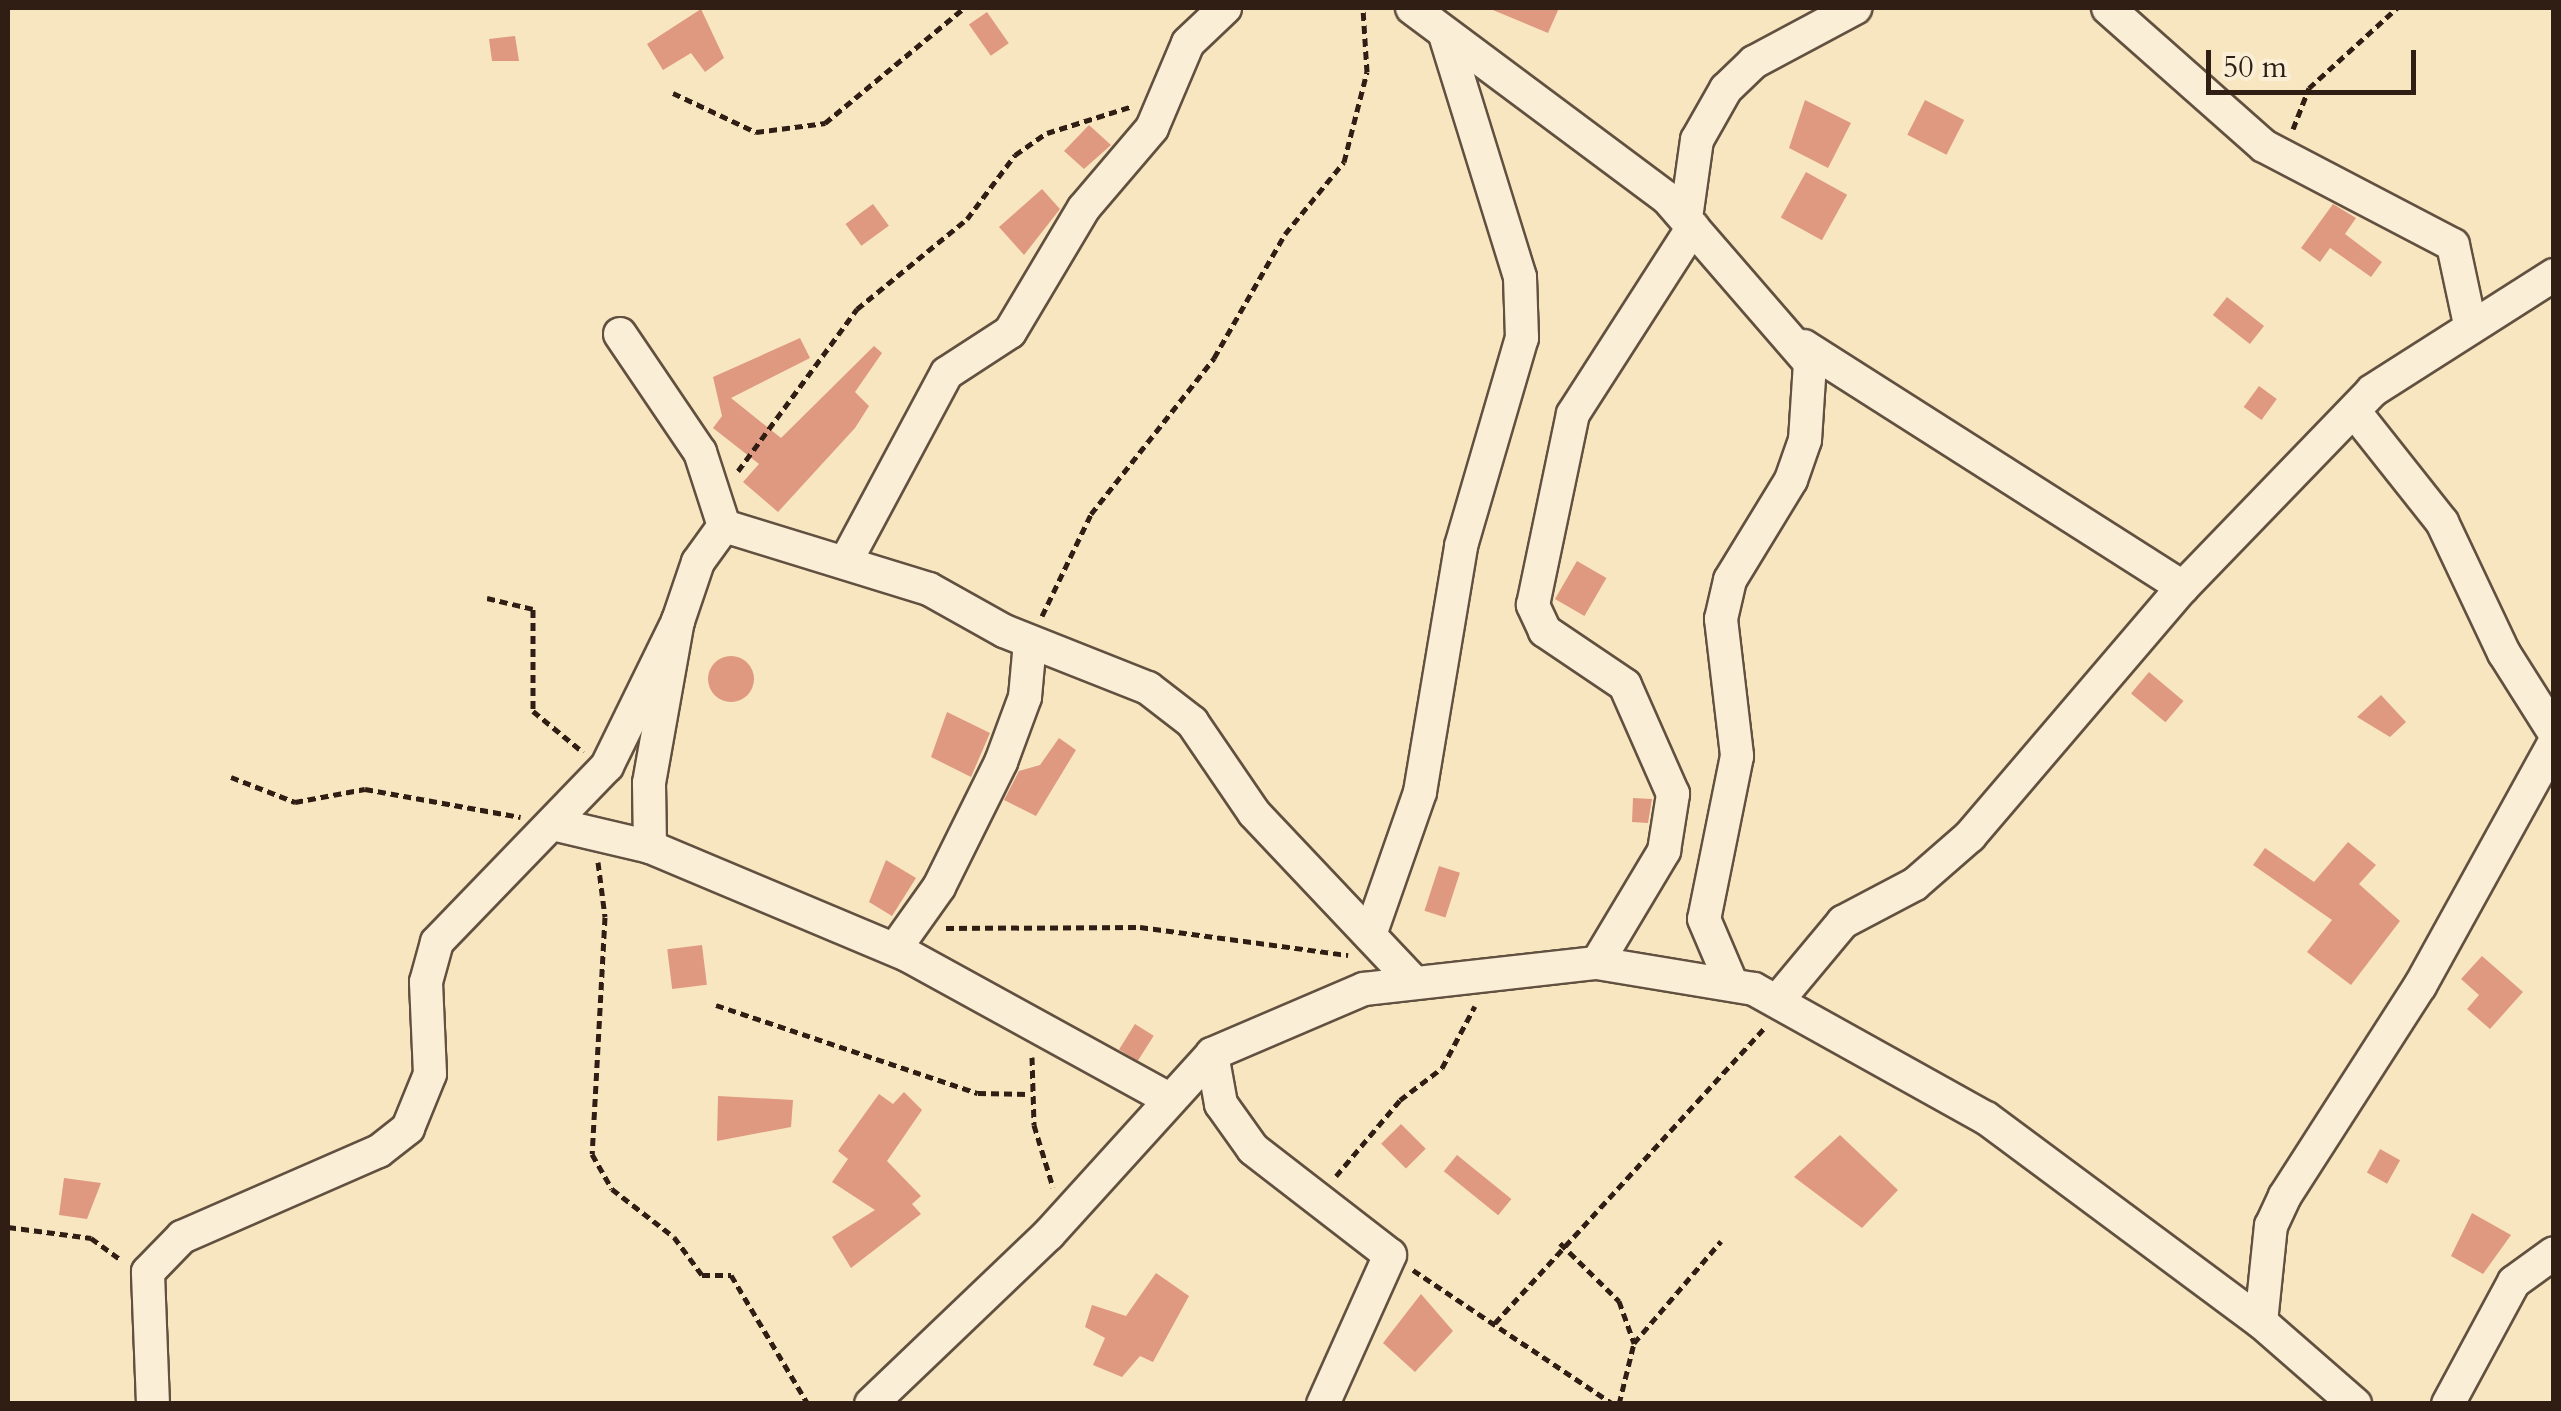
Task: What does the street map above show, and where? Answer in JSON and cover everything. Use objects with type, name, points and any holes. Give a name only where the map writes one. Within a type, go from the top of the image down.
[{"type":"street","points":[[846,560],[947,373],[1010,332],[1084,208],[1152,128],[1188,43],[1225,8]]},
{"type":"street","points":[[1412,8],[1689,222],[1804,346],[2183,588]]},
{"type":"street","points":[[1597,963],[1664,851],[1673,794],[1625,685],[1544,631],[1534,604],[1572,414],[1689,222],[1697,140],[1726,89],[1754,62],[1856,8]]},
{"type":"street","points":[[2108,8],[2286,161],[2454,245],[2470,324]]},
{"type":"street","points":[[1379,944],[1420,792],[1461,546],[1522,338],[1520,277],[1446,38]]},
{"type":"street","points":[[1781,1003],[1843,922],[1915,884],[1970,836],[2183,588],[2354,411],[2470,324],[2554,275]]},
{"type":"street","points":[[620,334],[700,452],[724,526]]},
{"type":"street","points":[[1730,980],[1704,919],[1737,756],[1721,619],[1730,580],[1804,440],[1804,346]]},
{"type":"street","points":[[2354,411],[2442,522],[2504,653],[2554,732]]},
{"type":"street","points":[[724,526],[846,560],[929,589],[1030,642],[1115,670],[1174,706],[1254,813],[1411,978]]},
{"type":"street","points":[[152,1404],[145,1300],[148,1272],[182,1237],[379,1151],[408,1128],[430,1074],[429,958],[608,766],[678,621],[698,562],[724,526]]},
{"type":"street","points":[[650,847],[649,783],[678,621]]},
{"type":"street","points":[[904,939],[1001,762],[1025,698],[1030,642]]},
{"type":"street","points":[[2261,1322],[2271,1226],[2284,1196],[2429,971],[2554,743]]},
{"type":"street","points":[[552,824],[650,847],[904,939],[1034,1024],[1169,1099]]},
{"type":"street","points":[[870,1404],[1049,1234],[1212,1054],[1314,1004],[1411,978],[1597,963],[1730,980],[1781,1003],[1844,1046],[1986,1118],[2261,1322],[2354,1404]]},
{"type":"street","points":[[1212,1054],[1234,1127],[1390,1255],[1322,1404]]},
{"type":"street","points":[[2448,1404],[2514,1282],[2554,1253]]},
{"type":"path","points":[[672,93],[756,132],[825,123],[964,8]]},
{"type":"path","points":[[1030,642],[1091,514],[1214,358],[1285,234],[1344,162],[1367,72],[1362,8]]},
{"type":"path","points":[[2286,161],[2309,88],[2397,8]]},
{"type":"path","points":[[734,478],[857,310],[968,219],[1015,156],[1046,133],[1134,104]]},
{"type":"path","points":[[486,598],[533,609],[532,711],[608,766]]},
{"type":"path","points":[[231,776],[295,802],[365,788],[552,824]]},
{"type":"path","points":[[593,835],[605,917],[592,1154],[612,1188],[674,1237],[702,1276],[731,1274],[808,1404]]},
{"type":"path","points":[[904,939],[1140,927],[1320,956],[1379,944]]},
{"type":"path","points":[[1318,1198],[1468,1035],[1484,971]]},
{"type":"path","points":[[1495,1323],[1559,1243],[1781,1003]]},
{"type":"path","points":[[716,1005],[978,1093],[1029,1094]]},
{"type":"path","points":[[1034,1024],[1029,1094],[1052,1167],[1049,1234]]},
{"type":"path","points":[[8,1227],[106,1244],[145,1300]]},
{"type":"path","points":[[1390,1255],[1616,1404],[1634,1342],[1721,1241]]},
{"type":"path","points":[[1559,1243],[1619,1301],[1634,1342]]},
{"type":"building","points":[[1488,8],[1559,8],[1548,33]]},
{"type":"building","points":[[701,9],[724,58],[705,72],[691,53],[663,70],[647,44]]},
{"type":"building","points":[[987,12],[1009,43],[991,56],[969,25]]},
{"type":"building","points":[[515,36],[519,61],[492,61],[489,39]]},
{"type":"building","points":[[1805,100],[1851,123],[1828,168],[1789,148]]},
{"type":"building","points":[[1925,100],[1964,120],[1946,155],[1907,135]]},
{"type":"building","points":[[1089,125],[1111,145],[1084,169],[1064,151]]},
{"type":"building","points":[[1806,172],[1847,195],[1822,240],[1781,217]]},
{"type":"building","points":[[1042,189],[1060,209],[1024,255],[999,227]]},
{"type":"building","points":[[873,204],[889,226],[861,246],[845,224]]},
{"type":"building","points":[[2333,204],[2356,218],[2345,234],[2382,262],[2371,277],[2330,248],[2320,262],[2301,248]]},
{"type":"building","points":[[2227,297],[2264,326],[2250,344],[2213,315]]},
{"type":"building","points":[[800,338],[810,358],[731,398],[781,438],[874,346],[882,353],[855,392],[869,406],[855,428],[778,512],[743,482],[759,464],[713,428],[722,416],[713,377]]},
{"type":"building","points":[[2259,386],[2277,399],[2262,420],[2244,407]]},
{"type":"building","points":[[1577,561],[1606,578],[1584,616],[1555,599]]},
{"type":"building","points":[[731,656],[747,663],[754,679],[747,695],[731,702],[715,695],[708,679],[715,663]]},
{"type":"building","points":[[2149,672],[2183,701],[2165,722],[2131,693]]},
{"type":"building","points":[[2381,695],[2406,722],[2390,737],[2357,717]]},
{"type":"building","points":[[947,712],[990,733],[971,777],[931,757]]},
{"type":"building","points":[[1059,738],[1076,750],[1036,816],[1004,800],[1019,771],[1040,765]]},
{"type":"building","points":[[1633,798],[1652,799],[1648,823],[1632,822]]},
{"type":"building","points":[[2348,842],[2376,865],[2359,884],[2400,921],[2351,985],[2307,952],[2332,920],[2253,865],[2265,848],[2314,882]]},
{"type":"building","points":[[886,860],[916,878],[892,916],[869,902]]},
{"type":"building","points":[[1439,866],[1460,873],[1445,917],[1424,911]]},
{"type":"building","points":[[702,945],[707,985],[672,989],[667,949]]},
{"type":"building","points":[[2482,956],[2523,992],[2490,1029],[2467,1009],[2479,995],[2461,979]]},
{"type":"building","points":[[1135,1024],[1154,1036],[1138,1061],[1119,1049]]},
{"type":"building","points":[[904,1092],[922,1110],[887,1161],[921,1196],[912,1204],[921,1214],[851,1268],[832,1237],[875,1210],[832,1182],[848,1159],[838,1151],[879,1094],[893,1104]]},
{"type":"building","points":[[718,1096],[793,1100],[791,1127],[717,1141]]},
{"type":"building","points":[[1401,1124],[1426,1149],[1406,1169],[1381,1144]]},
{"type":"building","points":[[1840,1135],[1898,1190],[1862,1228],[1794,1177]]},
{"type":"building","points":[[2380,1149],[2400,1160],[2387,1184],[2367,1173]]},
{"type":"building","points":[[1457,1155],[1511,1199],[1498,1215],[1444,1171]]},
{"type":"building","points":[[64,1178],[101,1183],[87,1219],[59,1215]]},
{"type":"building","points":[[2472,1213],[2511,1235],[2483,1274],[2451,1256]]},
{"type":"building","points":[[1156,1273],[1189,1296],[1153,1362],[1140,1356],[1122,1377],[1093,1365],[1105,1338],[1085,1327],[1092,1305],[1126,1316]]},
{"type":"building","points":[[1421,1294],[1453,1331],[1415,1372],[1383,1343]]}]
